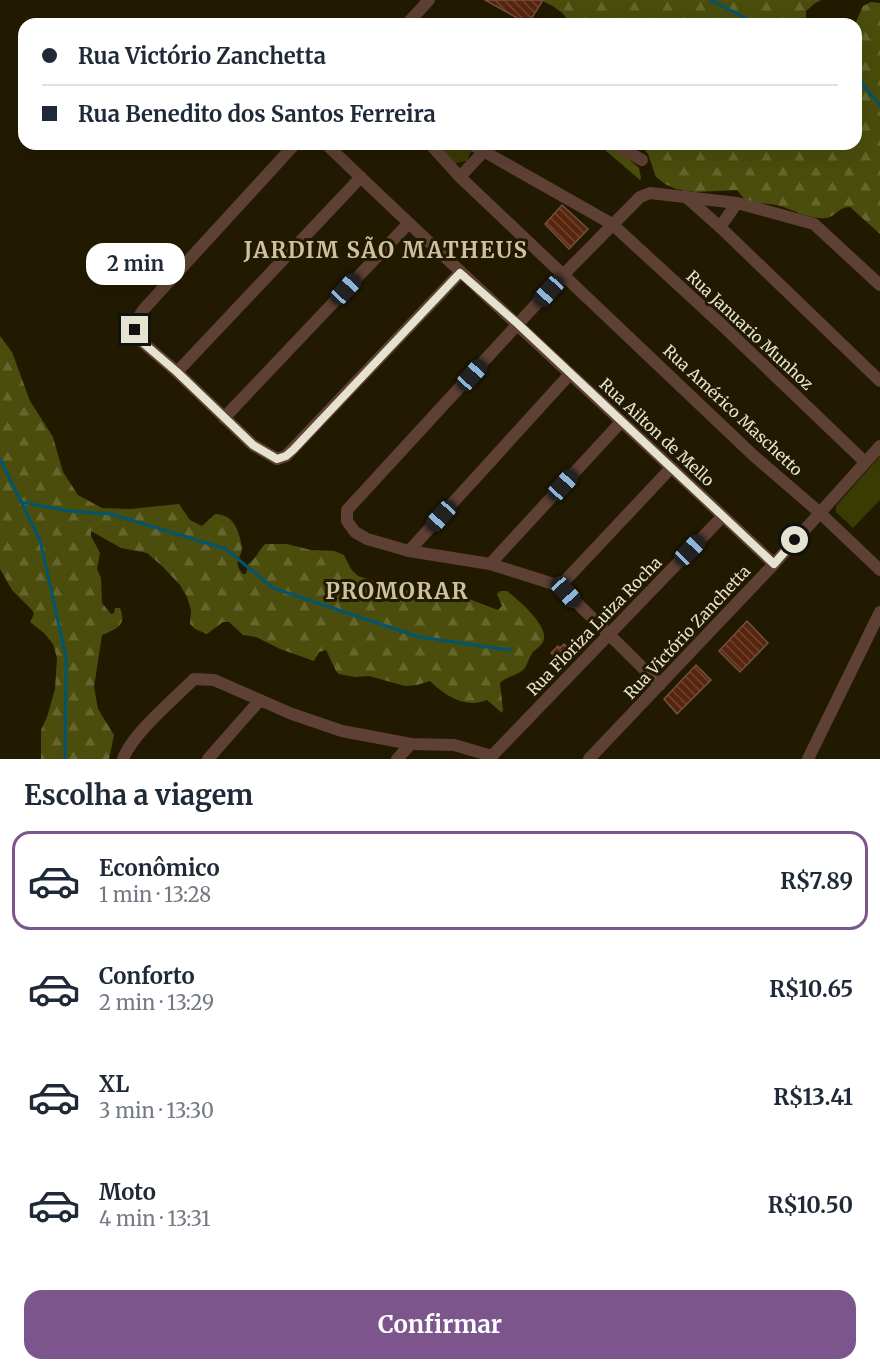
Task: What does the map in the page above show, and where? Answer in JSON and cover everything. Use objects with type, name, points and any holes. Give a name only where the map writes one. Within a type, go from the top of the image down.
[{"type":"street","points":[[414,18],[429,0]]},
{"type":"street","points":[[290,150],[143,310],[137,320],[135,330],[142,342],[177,372],[253,445],[277,459],[286,456],[460,273]]},
{"type":"street","name":"Rua Ailton de Mello","points":[[332,150],[460,273],[518,324],[774,564]]},
{"type":"street","name":"Rua Américo Maschetto","points":[[435,150],[460,177],[754,456],[878,562]]},
{"type":"street","points":[[625,150],[642,160]]},
{"type":"street","points":[[460,177],[484,151]]},
{"type":"street","name":"Rua Januario Munhoz","points":[[484,151],[612,224],[865,462]]},
{"type":"street","points":[[177,372],[361,177]]},
{"type":"street","points":[[660,685],[560,586],[490,564],[409,551],[367,539],[355,532],[347,521],[347,510],[564,274],[640,197],[650,193],[737,203],[814,224],[880,285]]},
{"type":"street","points":[[685,196],[880,381]]},
{"type":"street","points":[[720,227],[737,203]]},
{"type":"street","points":[[224,418],[408,224]]},
{"type":"street","points":[[409,551],[570,374]]},
{"type":"street","points":[[490,564],[621,422]]},
{"type":"street","name":"Rua Victório Zanchetta","points":[[589,759],[774,564],[880,446]]},
{"type":"street","points":[[560,586],[671,468]]},
{"type":"street","name":"Rua Floriza Luiza Rocha","points":[[491,757],[723,516]]},
{"type":"street","points":[[808,759],[880,612]]},
{"type":"street","points":[[123,759],[127,750],[163,709],[194,680],[214,680],[292,714],[342,731],[411,744],[454,745],[491,757]]},
{"type":"street","points":[[208,759],[260,700]]},
{"type":"street","points":[[397,759],[411,744]]},
{"type":"green space","points":[[541,0],[821,0],[806,11],[806,18],[566,18],[554,7]]},
{"type":"green space","points":[[871,2],[880,3],[880,234],[850,207],[843,208],[832,216],[818,218],[776,205],[749,205],[737,190],[695,192],[676,189],[656,177],[645,150],[862,150],[862,18],[858,18],[863,6]]},
{"type":"green space","points":[[605,150],[618,150],[639,168],[640,180]]},
{"type":"green space","points":[[0,336],[12,352],[30,401],[53,437],[63,472],[78,495],[102,508],[130,509],[179,504],[190,520],[202,526],[215,514],[225,516],[237,528],[242,548],[238,566],[243,574],[246,574],[248,564],[265,544],[287,544],[311,550],[334,551],[344,555],[351,569],[358,576],[392,587],[440,597],[469,599],[498,610],[502,606],[497,594],[500,591],[507,591],[538,621],[544,636],[543,642],[533,652],[524,669],[500,683],[502,713],[487,700],[471,703],[456,700],[442,692],[430,681],[405,686],[369,676],[355,677],[339,674],[326,650],[319,652],[314,661],[280,649],[256,637],[243,635],[229,622],[223,622],[207,634],[195,629],[190,624],[191,610],[187,597],[180,585],[162,566],[147,553],[121,548],[91,531],[91,536],[100,553],[97,569],[101,578],[102,603],[111,614],[114,613],[115,608],[120,608],[122,614],[119,626],[102,635],[94,687],[98,709],[114,735],[109,759],[41,759],[41,730],[55,689],[57,658],[53,644],[30,622],[34,614],[32,610],[12,590],[0,569]]},
{"type":"shaded area","points":[[441,150],[471,151],[467,161],[456,163]]},
{"type":"shaded area","points":[[880,456],[880,500],[853,528],[836,512],[836,506]]},
{"type":"building","points":[[485,0],[543,0],[532,18],[517,18]]},
{"type":"building","points":[[562,205],[588,229],[569,249],[545,224]]},
{"type":"building","points":[[747,621],[768,643],[740,672],[719,651]]},
{"type":"building","points":[[564,644],[572,652],[562,663],[551,653]]},
{"type":"building","points":[[696,665],[711,680],[677,714],[664,699]]},
{"type":"waterway","points":[[710,0],[745,18]]},
{"type":"waterway","points":[[862,84],[880,105]]},
{"type":"waterway","points":[[0,459],[40,540],[66,657],[65,759]]},
{"type":"waterway","points":[[21,502],[68,511],[111,514],[226,549],[273,588],[419,637],[510,650]]},
{"type":"district","name":"JARDIM SÃO MATHEUS","points":[[386,250]]},
{"type":"district","name":"PROMORAR","points":[[397,591]]},
{"type":"route","points":[[135,330],[142,342],[177,372],[253,445],[277,459],[293,450],[460,273],[518,324],[774,564],[795,540]]}]
